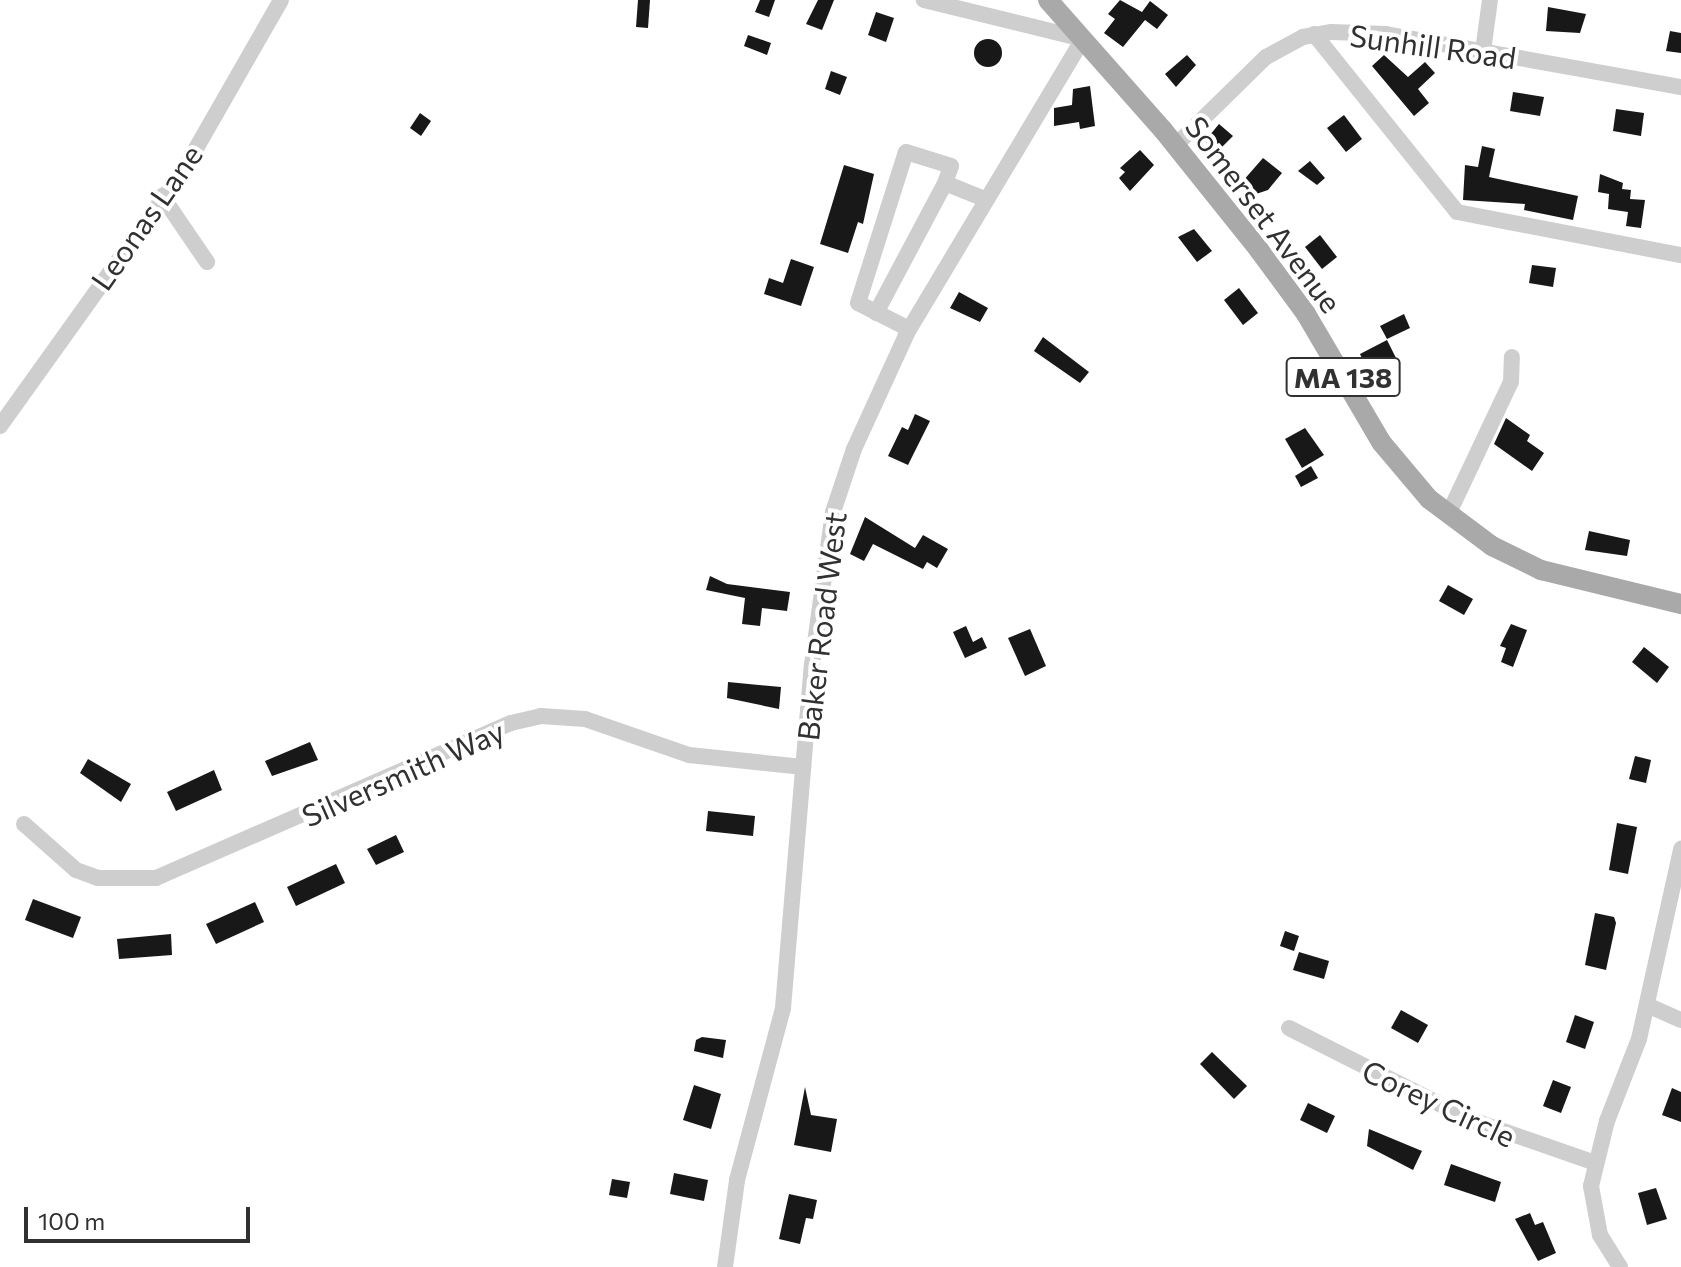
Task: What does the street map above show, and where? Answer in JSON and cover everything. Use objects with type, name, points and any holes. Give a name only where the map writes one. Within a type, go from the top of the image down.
[{"type":"main road","name":"MA 138","points":[[1058,4],[1083,39]]},
{"type":"main road","name":"Somerset Avenue","points":[[1083,39],[1176,145],[1294,296],[1393,459],[1448,515],[1492,546],[1541,570],[1681,604]]},
{"type":"street","name":"Leonas Lane","points":[[0,426],[186,166],[281,0]]},
{"type":"street","points":[[924,0],[1083,39]]},
{"type":"street","points":[[1483,51],[1490,0]]},
{"type":"street","points":[[1314,34],[1457,212],[1681,255]]},
{"type":"street","name":"Sunhill Road","points":[[1176,145],[1266,57],[1314,34],[1386,34],[1681,87]]},
{"type":"street","name":"Baker Road West","points":[[725,1267],[737,1180],[783,1008],[820,581],[833,512],[865,424],[909,329],[1083,39]]},
{"type":"street","points":[[876,313],[951,166],[906,152],[858,303],[876,313],[909,329]]},
{"type":"street","points":[[945,183],[987,200]]},
{"type":"street","points":[[162,196],[207,262]]},
{"type":"street","points":[[1448,515],[1511,382],[1512,357]]},
{"type":"street","name":"Silversmith Way","points":[[24,824],[76,870],[98,878],[156,878],[511,723],[541,716],[585,719],[689,755],[803,767]]},
{"type":"street","points":[[1620,1267],[1597,1224],[1591,1186],[1595,1163],[1647,1005],[1681,849]]},
{"type":"street","points":[[1647,1005],[1681,1020]]},
{"type":"street","name":"Corey Circle","points":[[1289,1028],[1469,1119],[1595,1163]]},
{"type":"building","points":[[638,0],[650,0],[648,28],[636,27]]},
{"type":"building","points":[[760,0],[775,0],[769,17],[755,12]]},
{"type":"building","points":[[818,0],[834,0],[822,30],[806,24]]},
{"type":"building","points":[[1120,0],[1142,12],[1150,1],[1168,15],[1157,29],[1145,20],[1123,47],[1104,33],[1115,19],[1108,14]]},
{"type":"building","points":[[1548,7],[1586,14],[1580,33],[1546,31]]},
{"type":"building","points":[[876,12],[894,18],[886,42],[868,35]]},
{"type":"building","points":[[1670,31],[1681,33],[1681,53],[1666,51]]},
{"type":"building","points":[[748,35],[771,43],[767,55],[744,46]]},
{"type":"building","points":[[988,39],[998,43],[1002,53],[998,63],[988,67],[978,63],[974,53],[978,43]]},
{"type":"building","points":[[1187,55],[1196,65],[1176,87],[1165,74]]},
{"type":"building","points":[[1384,55],[1408,77],[1425,62],[1435,73],[1418,89],[1429,103],[1414,116],[1372,66]]},
{"type":"building","points":[[831,71],[847,77],[840,95],[825,89]]},
{"type":"building","points":[[1090,86],[1095,126],[1080,129],[1079,122],[1054,126],[1054,108],[1072,105],[1073,89]]},
{"type":"building","points":[[1513,92],[1544,97],[1540,116],[1510,111]]},
{"type":"building","points":[[1616,109],[1644,113],[1641,136],[1613,131]]},
{"type":"building","points":[[420,113],[431,121],[421,136],[410,128]]},
{"type":"building","points":[[1344,115],[1362,139],[1346,152],[1327,128]]},
{"type":"building","points":[[1219,124],[1233,136],[1217,152],[1205,141]]},
{"type":"building","points":[[1482,146],[1495,149],[1489,177],[1578,196],[1573,220],[1524,210],[1525,204],[1463,200],[1465,165],[1478,167]]},
{"type":"building","points":[[1140,150],[1154,165],[1130,191],[1119,178],[1125,172],[1120,168]]},
{"type":"building","points":[[1263,158],[1282,173],[1268,190],[1253,195],[1242,182]]},
{"type":"building","points":[[1310,161],[1325,178],[1317,185],[1298,171]]},
{"type":"building","points":[[844,165],[874,174],[863,224],[858,222],[848,253],[820,244]]},
{"type":"building","points":[[1600,174],[1623,183],[1622,189],[1631,190],[1630,199],[1645,200],[1641,228],[1626,226],[1628,212],[1608,209],[1609,194],[1598,192]]},
{"type":"building","points":[[1194,229],[1212,251],[1197,262],[1178,237]]},
{"type":"building","points":[[1320,235],[1337,257],[1322,269],[1305,247]]},
{"type":"building","points":[[791,259],[814,267],[801,306],[764,294],[769,278],[783,283]]},
{"type":"building","points":[[1532,265],[1556,268],[1553,287],[1529,283]]},
{"type":"building","points":[[1239,288],[1258,313],[1243,325],[1224,300]]},
{"type":"building","points":[[959,292],[988,308],[980,322],[950,308]]},
{"type":"building","points":[[1404,314],[1410,328],[1387,339],[1380,326]]},
{"type":"building","points":[[1043,337],[1089,372],[1080,383],[1034,351]]},
{"type":"building","points":[[1387,340],[1396,358],[1368,372],[1360,354]]},
{"type":"building","points":[[915,414],[930,421],[908,465],[888,456],[902,427],[908,430]]},
{"type":"building","points":[[1506,418],[1530,435],[1527,441],[1544,453],[1532,471],[1494,444]]},
{"type":"building","points":[[1305,428],[1324,455],[1302,468],[1285,439]]},
{"type":"building","points":[[1311,466],[1318,478],[1301,487],[1295,476]]},
{"type":"building","points":[[865,517],[915,548],[923,535],[948,549],[937,568],[927,562],[923,569],[873,544],[864,561],[850,554]]},
{"type":"building","points":[[1589,531],[1630,540],[1627,556],[1585,550]]},
{"type":"building","points":[[710,576],[727,584],[790,592],[787,611],[762,608],[760,626],[742,624],[745,598],[706,590]]},
{"type":"building","points":[[1448,585],[1473,599],[1464,615],[1439,601]]},
{"type":"building","points":[[1511,624],[1527,630],[1513,667],[1501,662],[1506,648],[1500,646]]},
{"type":"building","points":[[966,626],[973,642],[982,637],[987,648],[965,658],[953,632]]},
{"type":"building","points":[[1030,629],[1046,666],[1025,676],[1008,638]]},
{"type":"building","points":[[1644,647],[1669,667],[1657,683],[1632,662]]},
{"type":"building","points":[[728,682],[781,687],[779,709],[727,698]]},
{"type":"building","points":[[310,742],[318,760],[272,776],[265,761]]},
{"type":"building","points":[[1635,756],[1651,760],[1646,783],[1629,779]]},
{"type":"building","points":[[88,759],[131,784],[121,802],[80,773]]},
{"type":"building","points":[[214,770],[222,790],[176,811],[167,792]]},
{"type":"building","points":[[708,811],[755,816],[753,836],[706,831]]},
{"type":"building","points":[[1617,823],[1637,827],[1628,874],[1609,870]]},
{"type":"building","points":[[396,835],[404,852],[376,865],[367,849]]},
{"type":"building","points":[[336,864],[345,883],[296,906],[287,887]]},
{"type":"building","points":[[33,899],[81,917],[73,938],[25,920]]},
{"type":"building","points":[[255,902],[264,922],[216,944],[206,924]]},
{"type":"building","points":[[1595,913],[1614,917],[1616,923],[1606,970],[1585,965]]},
{"type":"building","points":[[1285,931],[1299,936],[1294,951],[1280,946]]},
{"type":"building","points":[[171,934],[172,955],[119,959],[117,939]]},
{"type":"building","points":[[1299,952],[1329,961],[1324,979],[1293,970]]},
{"type":"building","points":[[1401,1010],[1428,1025],[1418,1043],[1391,1028]]},
{"type":"building","points":[[1575,1015],[1594,1022],[1585,1049],[1566,1042]]},
{"type":"building","points":[[702,1037],[726,1040],[723,1058],[694,1051],[696,1040]]},
{"type":"building","points":[[1212,1052],[1247,1086],[1234,1099],[1200,1064]]},
{"type":"building","points":[[1553,1080],[1571,1087],[1561,1113],[1543,1106]]},
{"type":"building","points":[[694,1085],[721,1094],[711,1129],[683,1120]]},
{"type":"building","points":[[805,1087],[811,1115],[837,1119],[831,1152],[794,1145]]},
{"type":"building","points":[[1672,1088],[1681,1092],[1681,1122],[1662,1115]]},
{"type":"building","points":[[1308,1103],[1335,1116],[1327,1133],[1300,1120]]},
{"type":"building","points":[[1369,1129],[1422,1151],[1413,1170],[1367,1146]]},
{"type":"building","points":[[1451,1164],[1501,1182],[1495,1202],[1444,1185]]},
{"type":"building","points":[[674,1173],[708,1180],[704,1201],[670,1194]]},
{"type":"building","points":[[612,1179],[630,1182],[627,1198],[609,1195]]},
{"type":"building","points":[[1656,1188],[1667,1219],[1647,1225],[1638,1193]]},
{"type":"building","points":[[789,1194],[817,1200],[813,1219],[806,1218],[800,1244],[779,1239]]},
{"type":"building","points":[[1530,1213],[1535,1225],[1543,1222],[1556,1253],[1538,1261],[1515,1219]]}]
